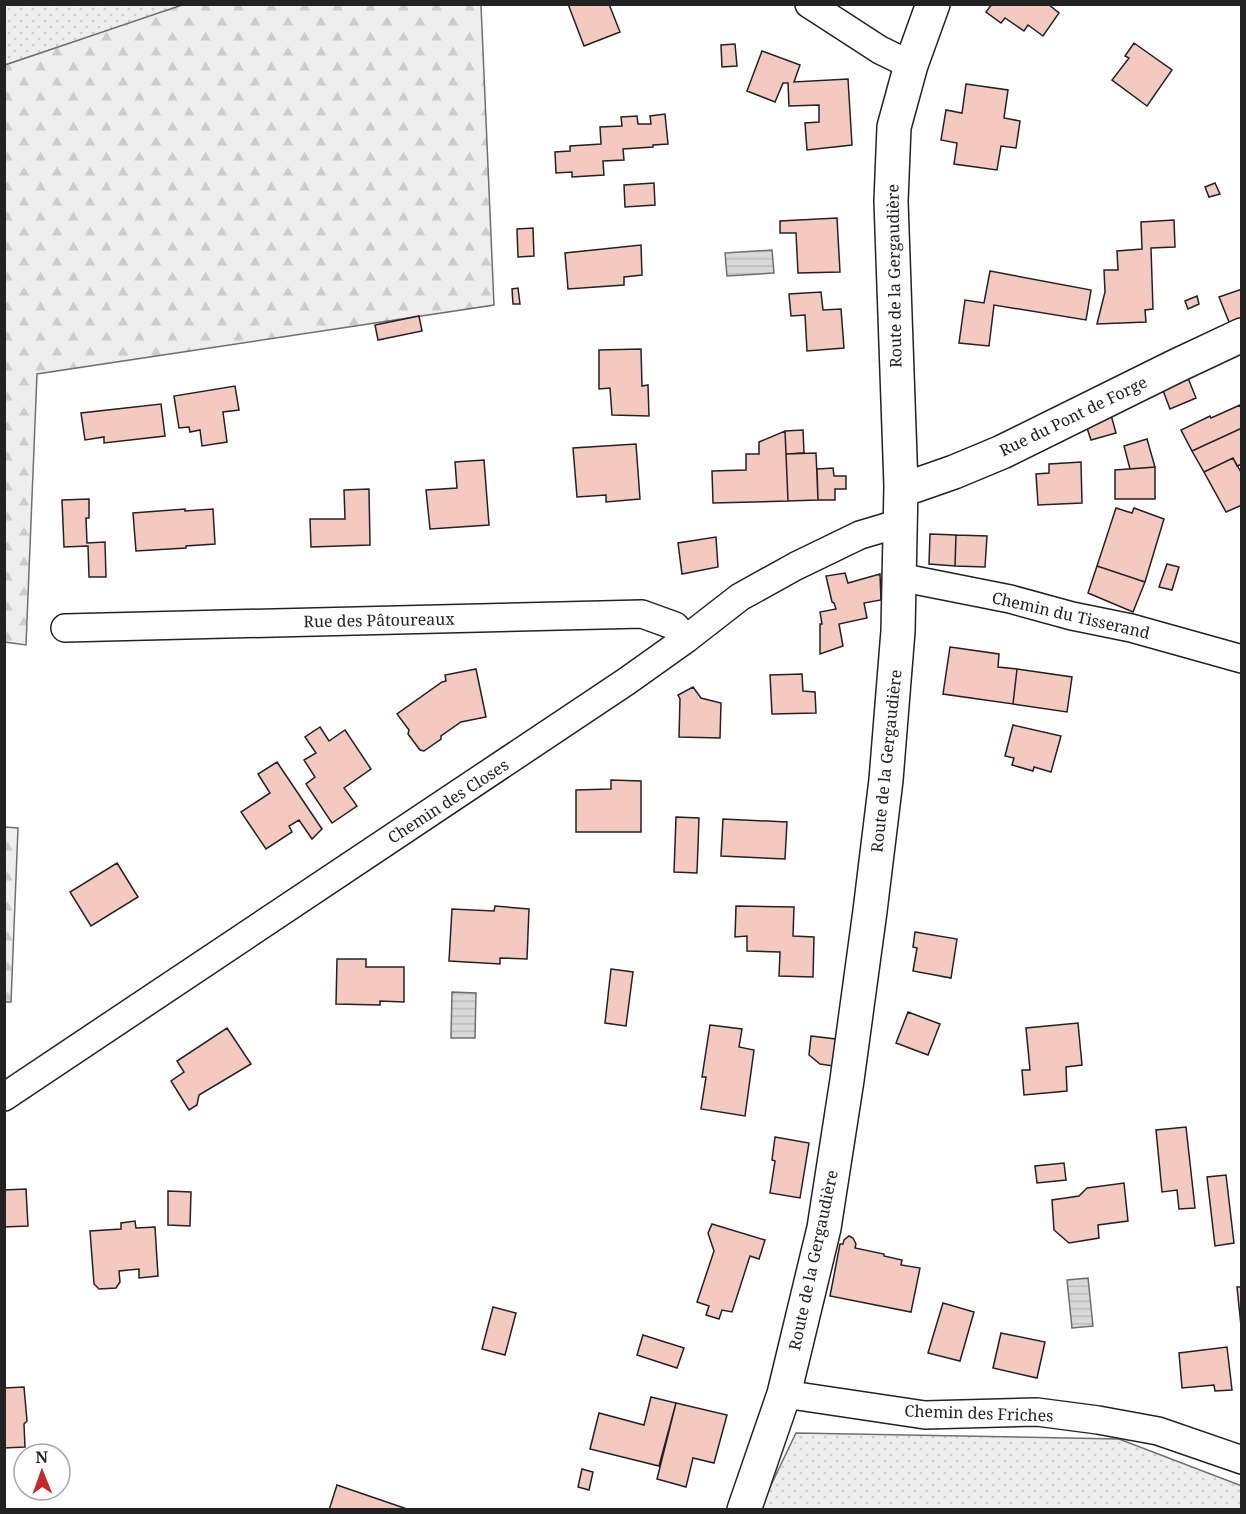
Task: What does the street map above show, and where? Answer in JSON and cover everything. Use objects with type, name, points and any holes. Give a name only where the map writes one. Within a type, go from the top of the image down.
[{"type":"street","points":[[809,4],[880,50],[910,65]]},
{"type":"street","name":"Route de la Gergaudière","points":[[744,1509],[784,1394],[824,1228],[849,1069],[870,912],[886,780],[898,631],[901,486],[891,201],[894,128],[910,65],[933,4]]},
{"type":"street","name":"Rue du Pont de Forge","points":[[901,486],[914,486],[1002,452],[1242,335]]},
{"type":"street","name":"Chemin des Closes","points":[[4,1097],[618,688],[740,597],[796,566],[860,535],[887,527],[900,528]]},
{"type":"street","name":"Chemin du Tisserand","points":[[899,577],[1010,599],[1072,616],[1131,628],[1242,659]]},
{"type":"street","name":"Rue des Pâtoureaux","points":[[65,628],[642,614],[675,626],[686,639]]},
{"type":"street","name":"Chemin des Friches","points":[[784,1394],[925,1415],[1037,1412],[1098,1420],[1158,1431],[1242,1460]]},
{"type":"green space","points":[[5,4],[185,5],[5,65]]},
{"type":"green space","points":[[185,4],[481,5],[494,305],[37,374],[26,645],[5,642],[5,65]]},
{"type":"green space","points":[[5,827],[18,828],[11,1002],[4,1002]]},
{"type":"green space","points":[[796,1433],[1119,1439],[1242,1486],[1241,1509],[759,1510]]},
{"type":"shaded area","points":[[772,250],[774,273],[727,276],[725,253]]},
{"type":"shaded area","points":[[452,992],[476,993],[475,1038],[451,1038]]},
{"type":"shaded area","points":[[1088,1278],[1093,1326],[1072,1328],[1067,1280]]},
{"type":"building","points":[[568,4],[609,4],[620,32],[584,46]]},
{"type":"building","points":[[992,4],[1048,4],[1059,13],[1043,36],[1028,25],[1024,31],[1005,18],[1001,23],[986,12]]},
{"type":"building","points":[[1134,43],[1172,70],[1147,106],[1112,80],[1129,58],[1125,56]]},
{"type":"building","points":[[735,44],[737,66],[722,67],[721,45]]},
{"type":"building","points":[[762,51],[800,65],[794,82],[848,79],[852,145],[807,150],[805,123],[819,122],[819,105],[789,106],[788,83],[783,83],[775,102],[747,91]]},
{"type":"building","points":[[966,84],[1008,90],[1004,118],[1020,121],[1016,148],[1001,146],[997,170],[954,164],[957,143],[941,140],[946,110],[962,113]]},
{"type":"building","points":[[665,114],[668,144],[623,149],[624,160],[603,161],[604,175],[572,177],[572,172],[556,173],[555,152],[570,151],[570,146],[601,144],[600,127],[622,126],[621,117],[637,116],[638,124],[651,124],[650,116]]},
{"type":"building","points":[[654,183],[655,205],[625,207],[624,185]]},
{"type":"building","points":[[1215,183],[1220,194],[1209,197],[1205,187]]},
{"type":"building","points":[[837,218],[840,272],[798,273],[796,233],[780,233],[780,221]]},
{"type":"building","points":[[1174,220],[1175,247],[1151,248],[1153,309],[1145,310],[1146,322],[1097,324],[1105,292],[1104,270],[1118,270],[1117,251],[1142,249],[1141,222]]},
{"type":"building","points":[[533,228],[534,256],[518,257],[517,229]]},
{"type":"building","points":[[641,245],[642,275],[624,277],[624,285],[568,289],[565,253]]},
{"type":"building","points":[[990,271],[1091,290],[1086,320],[994,305],[989,346],[959,343],[965,300],[984,303]]},
{"type":"building","points":[[518,288],[520,304],[513,304],[512,289]]},
{"type":"building","points":[[1242,289],[1242,323],[1231,327],[1219,297]]},
{"type":"building","points":[[821,292],[823,310],[841,309],[844,348],[807,351],[805,315],[791,316],[789,294]]},
{"type":"building","points":[[1197,296],[1199,304],[1188,309],[1185,301]]},
{"type":"building","points":[[419,316],[422,331],[378,340],[375,325]]},
{"type":"building","points":[[641,349],[642,386],[648,385],[649,416],[612,415],[610,388],[599,389],[599,350]]},
{"type":"building","points":[[1188,378],[1196,398],[1170,409],[1162,388]]},
{"type":"building","points":[[235,386],[239,410],[223,412],[227,442],[202,446],[200,430],[190,432],[189,427],[179,428],[174,396]]},
{"type":"building","points":[[161,404],[165,436],[104,443],[104,437],[85,440],[81,413]]},
{"type":"building","points":[[1240,405],[1242,428],[1192,451],[1181,430]]},
{"type":"building","points":[[1111,415],[1116,433],[1091,440],[1085,422]]},
{"type":"building","points":[[1242,428],[1242,464],[1237,466],[1233,458],[1204,472],[1192,451]]},
{"type":"building","points":[[803,430],[804,453],[786,454],[785,431]]},
{"type":"building","points":[[785,431],[788,501],[713,503],[712,471],[746,470],[746,454],[759,454],[759,442]]},
{"type":"building","points":[[1147,439],[1155,467],[1130,469],[1124,446]]},
{"type":"building","points":[[636,444],[640,499],[606,502],[606,495],[577,497],[573,448]]},
{"type":"building","points":[[816,453],[818,500],[788,501],[786,454]]},
{"type":"building","points":[[1233,458],[1242,474],[1242,505],[1226,512],[1204,472]]},
{"type":"building","points":[[484,460],[489,525],[430,529],[426,490],[457,488],[455,462]]},
{"type":"building","points":[[1081,462],[1082,503],[1038,505],[1036,474],[1049,473],[1049,464]]},
{"type":"building","points":[[1155,467],[1155,499],[1115,499],[1115,470]]},
{"type":"building","points":[[833,468],[834,476],[846,476],[846,489],[835,489],[835,500],[818,500],[817,469]]},
{"type":"building","points":[[369,489],[370,545],[311,547],[310,519],[345,519],[344,490]]},
{"type":"building","points":[[89,499],[89,518],[86,518],[87,543],[105,542],[106,577],[89,577],[88,546],[64,547],[62,500]]},
{"type":"building","points":[[1116,508],[1132,513],[1134,508],[1164,519],[1145,582],[1097,566]]},
{"type":"building","points":[[185,509],[185,511],[213,509],[215,544],[136,551],[133,513]]},
{"type":"building","points":[[930,534],[956,535],[955,566],[929,564]]},
{"type":"building","points":[[956,535],[987,536],[985,567],[955,566]]},
{"type":"building","points":[[716,537],[718,567],[682,574],[678,543]]},
{"type":"building","points":[[1167,564],[1179,567],[1172,590],[1159,587]]},
{"type":"building","points":[[1097,566],[1145,582],[1133,612],[1088,593]]},
{"type":"building","points":[[845,573],[848,583],[880,574],[881,600],[864,603],[867,618],[839,624],[843,646],[820,654],[820,624],[822,624],[820,612],[836,609],[826,576]]},
{"type":"building","points":[[950,647],[999,654],[998,667],[1017,669],[1013,704],[943,694]]},
{"type":"building","points":[[476,669],[486,717],[461,722],[424,751],[420,750],[397,714],[446,681],[445,675]]},
{"type":"building","points":[[1017,669],[1072,677],[1067,712],[1013,704]]},
{"type":"building","points":[[802,674],[803,691],[815,692],[816,713],[772,714],[770,675]]},
{"type":"building","points":[[693,687],[701,698],[721,703],[720,738],[679,737],[680,699],[678,695]]},
{"type":"building","points":[[1013,725],[1061,736],[1051,772],[1034,767],[1033,771],[1012,765],[1014,758],[1005,756]]},
{"type":"building","points":[[320,727],[329,741],[345,730],[371,769],[344,788],[357,806],[332,823],[306,784],[315,777],[304,760],[316,753],[305,737]]},
{"type":"building","points":[[277,762],[322,829],[312,839],[299,820],[289,826],[292,832],[266,849],[241,812],[270,793],[258,774]]},
{"type":"building","points":[[611,780],[641,781],[641,832],[576,832],[576,790],[611,789]]},
{"type":"building","points":[[676,817],[699,818],[697,873],[674,872]]},
{"type":"building","points":[[723,819],[787,822],[785,859],[721,856]]},
{"type":"building","points":[[117,863],[138,897],[91,926],[70,892]]},
{"type":"building","points":[[495,906],[529,909],[527,959],[500,958],[500,964],[449,961],[452,909],[494,911]]},
{"type":"building","points":[[736,906],[794,907],[793,936],[814,937],[813,977],[779,976],[780,952],[747,951],[747,936],[735,937]]},
{"type":"building","points":[[915,932],[957,939],[951,978],[913,971],[917,948],[913,947]]},
{"type":"building","points":[[337,959],[366,959],[366,967],[404,967],[404,1002],[380,1001],[380,1005],[336,1004]]},
{"type":"building","points":[[611,969],[633,972],[626,1026],[605,1023]]},
{"type":"building","points":[[908,1012],[940,1024],[928,1055],[896,1043]]},
{"type":"building","points":[[1078,1023],[1082,1065],[1066,1067],[1067,1091],[1024,1095],[1022,1070],[1030,1070],[1026,1028]]},
{"type":"building","points":[[710,1025],[742,1029],[739,1047],[754,1050],[745,1116],[701,1109],[706,1077],[702,1077]]},
{"type":"building","points":[[227,1028],[251,1064],[199,1095],[197,1105],[189,1110],[171,1081],[184,1072],[177,1061]]},
{"type":"building","points":[[811,1036],[844,1040],[840,1067],[820,1064],[809,1055]]},
{"type":"building","points":[[1186,1127],[1195,1208],[1179,1209],[1177,1190],[1162,1192],[1156,1130]]},
{"type":"building","points":[[775,1137],[809,1143],[800,1198],[770,1193],[775,1161],[772,1160]]},
{"type":"building","points":[[1064,1163],[1066,1180],[1037,1183],[1035,1166]]},
{"type":"building","points":[[1226,1175],[1234,1243],[1215,1246],[1207,1177]]},
{"type":"building","points":[[1124,1183],[1128,1221],[1098,1225],[1099,1238],[1069,1243],[1054,1230],[1052,1200],[1079,1196],[1087,1188]]},
{"type":"building","points":[[26,1189],[28,1226],[4,1227],[4,1190]]},
{"type":"building","points":[[168,1191],[191,1192],[190,1226],[168,1225]]},
{"type":"building","points":[[135,1221],[136,1228],[155,1227],[158,1276],[139,1278],[139,1269],[119,1271],[120,1282],[116,1288],[99,1289],[94,1284],[90,1231],[121,1229],[121,1223]]},
{"type":"building","points":[[712,1224],[765,1240],[759,1259],[750,1256],[732,1312],[722,1310],[719,1319],[706,1315],[709,1306],[697,1302],[714,1251],[708,1233]]},
{"type":"building","points":[[849,1236],[856,1244],[855,1248],[884,1254],[884,1256],[902,1260],[901,1265],[920,1268],[911,1312],[830,1296],[840,1244],[843,1244]]},
{"type":"building","points":[[1237,1287],[1242,1287],[1241,1326]]},
{"type":"building","points":[[943,1303],[974,1312],[960,1361],[928,1353]]},
{"type":"building","points":[[493,1307],[516,1313],[505,1355],[482,1349]]},
{"type":"building","points":[[1001,1333],[1045,1342],[1037,1378],[993,1368]]},
{"type":"building","points":[[643,1335],[684,1348],[677,1368],[637,1355]]},
{"type":"building","points":[[1227,1347],[1232,1390],[1215,1391],[1214,1385],[1182,1388],[1179,1353]]},
{"type":"building","points":[[24,1387],[27,1421],[24,1424],[25,1442],[12,1442],[12,1448],[4,1448],[4,1388]]},
{"type":"building","points":[[651,1397],[676,1403],[659,1466],[590,1449],[599,1413],[644,1425]]},
{"type":"building","points":[[676,1403],[727,1415],[714,1463],[693,1458],[686,1487],[657,1479]]},
{"type":"building","points":[[582,1469],[593,1472],[589,1490],[578,1487]]},
{"type":"building","points":[[337,1485],[410,1510],[329,1510]]}]
